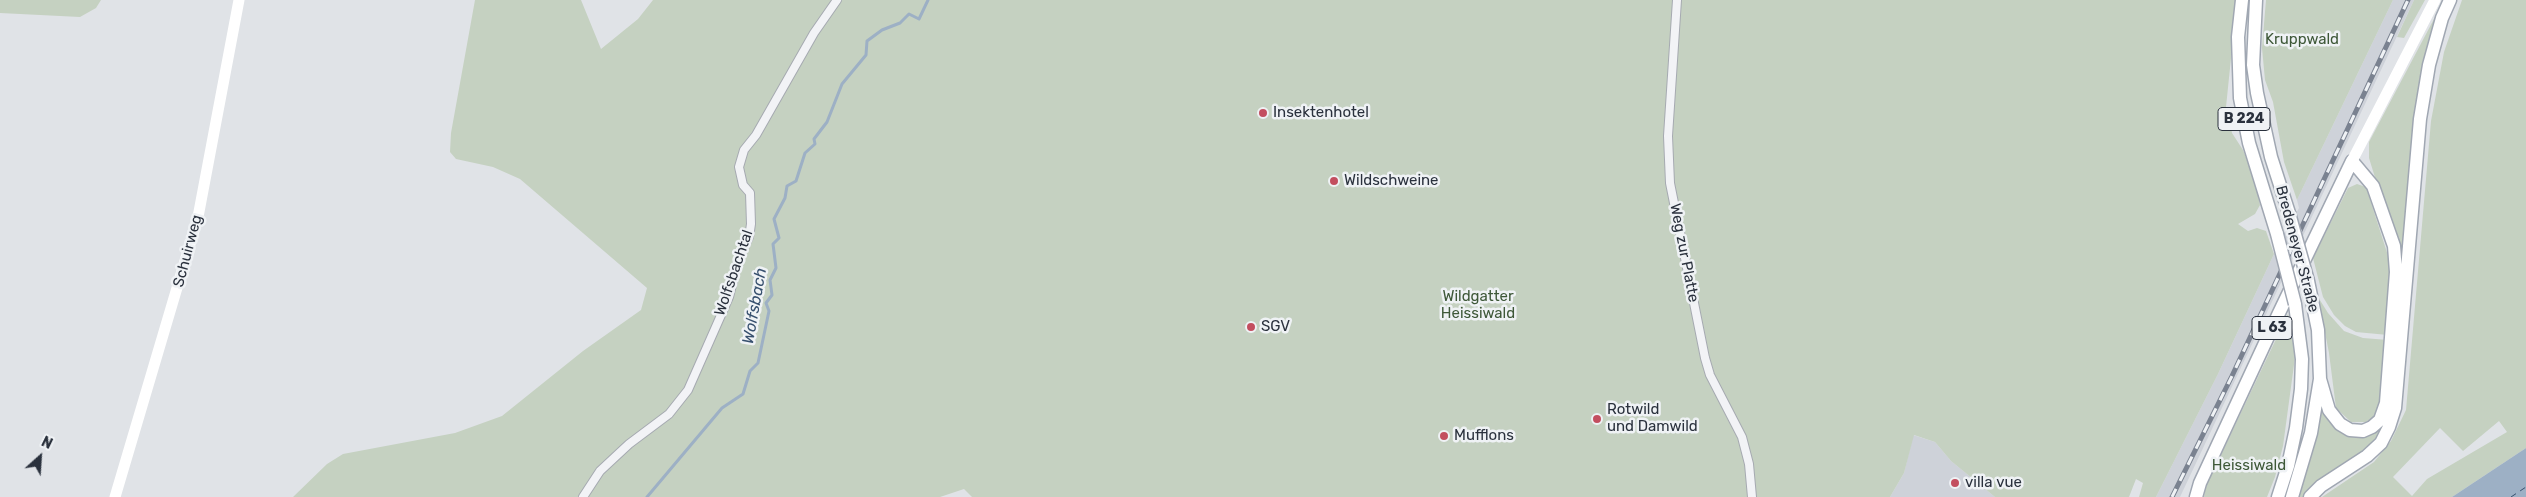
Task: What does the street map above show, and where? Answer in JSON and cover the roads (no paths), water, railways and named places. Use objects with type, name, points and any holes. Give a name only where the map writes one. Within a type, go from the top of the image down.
[{"type":"main road","name":"Schuirweg","points":[[115,497],[196,225],[239,0]]},
{"type":"main road","name":"Bredeneyer Straße","points":[[2242,0],[2238,37],[2240,98],[2248,143],[2277,234],[2295,304],[2302,359],[2301,389],[2292,447],[2278,497]]},
{"type":"main road","name":"Bredeneyer Straße","points":[[2256,0],[2253,65],[2257,93],[2271,157],[2308,280],[2318,330],[2320,379],[2311,433],[2292,497]]},
{"type":"main road","name":"L 63","points":[[2196,497],[2200,483],[2279,313],[2352,162],[2435,0]]},
{"type":"main road","points":[[2310,497],[2321,486],[2367,456],[2381,443],[2395,408],[2420,119],[2429,64],[2442,18],[2450,0]]},
{"type":"main road","points":[[2320,379],[2329,410],[2340,424],[2350,430],[2363,431],[2372,427],[2380,420],[2385,409],[2387,394],[2396,272],[2394,246],[2373,186],[2352,162]]},
{"type":"street","name":"Wolfsbachtal","points":[[583,497],[600,471],[629,444],[669,414],[688,390],[729,297],[738,261],[749,237],[751,224],[750,193],[743,185],[739,167],[744,150],[756,135],[814,33],[838,0]]},
{"type":"street","name":"Weg zur Platte","points":[[1677,0],[1669,128],[1670,183],[1705,358],[1710,375],[1742,437],[1749,464],[1752,497]]},
{"type":"water","points":[[2526,448],[2526,497],[2452,497]]},
{"type":"waterway","name":"Wolfsbach","points":[[647,497],[722,408],[743,394],[750,371],[758,363],[769,311],[766,303],[772,295],[770,280],[776,268],[773,244],[779,238],[774,219],[785,198],[787,186],[796,181],[805,153],[815,144],[814,139],[827,122],[842,84],[866,55],[867,41],[882,30],[900,23],[909,14],[919,19],[928,0]]},
{"type":"railway","points":[[2172,497],[2232,376],[2408,0]]},
{"type":"place","name":"Insektenhotel","points":[[1263,113]]},
{"type":"place","name":"Wildschweine","points":[[1334,181]]},
{"type":"place","name":"SGV","points":[[1251,327]]},
{"type":"place","name":"Rotwild und Damwild","points":[[1597,419]]},
{"type":"place","name":"Mufflons","points":[[1444,436]]},
{"type":"place","name":"villa vue","points":[[1955,483]]},
{"type":"park label","name":"Kruppwald","points":[[2302,40]]},
{"type":"park label","name":"Wildgatter Heissiwald","points":[[1478,306]]},
{"type":"park label","name":"Heissiwald","points":[[2249,466]]}]
